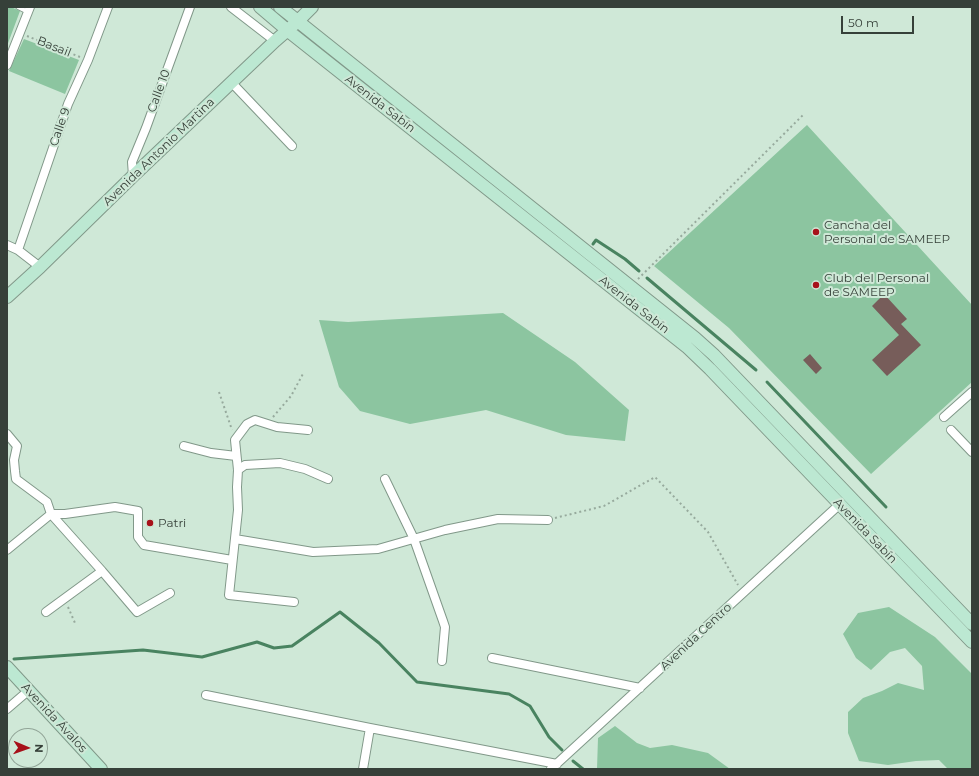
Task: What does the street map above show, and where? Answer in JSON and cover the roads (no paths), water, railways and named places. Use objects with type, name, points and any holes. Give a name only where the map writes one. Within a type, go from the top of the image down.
[{"type":"main road","name":"Avenida Sabín","points":[[260,7],[687,347],[710,369],[972,642]]},
{"type":"main road","name":"Avenida Sabín","points":[[280,7],[695,338],[714,355],[970,619]]},
{"type":"main road","name":"Avenida Antonio Martina","points":[[7,297],[312,7]]},
{"type":"main road","name":"Avenida Ávalos","points":[[7,667],[101,769]]},
{"type":"street","name":"Calle 9","points":[[18,250],[68,104],[88,60],[108,7]]},
{"type":"street","name":"Calle 10","points":[[133,176],[132,162],[190,7]]},
{"type":"street","points":[[231,7],[275,41]]},
{"type":"street","points":[[7,65],[29,9]]},
{"type":"street","points":[[232,83],[292,146]]},
{"type":"street","points":[[7,245],[18,250],[40,266]]},
{"type":"street","points":[[944,417],[972,392]]},
{"type":"street","points":[[294,602],[229,595],[238,510],[238,470],[235,440],[247,424],[255,420],[277,427],[308,430]]},
{"type":"street","points":[[951,430],[972,452]]},
{"type":"street","points":[[7,434],[17,446],[14,460],[16,479],[47,502],[51,514],[137,612],[170,593]]},
{"type":"street","points":[[184,446],[211,453],[236,456]]},
{"type":"street","points":[[238,470],[245,464],[280,463],[305,469],[328,479]]},
{"type":"street","points":[[385,480],[414,539],[445,627],[442,661]]},
{"type":"street","name":"Avenida Centro","points":[[554,766],[840,504]]},
{"type":"street","points":[[7,550],[51,514],[65,514],[115,507],[138,511],[138,537],[144,545],[232,560]]},
{"type":"street","points":[[235,539],[313,552],[378,549],[445,530],[498,519],[548,520]]},
{"type":"street","points":[[46,612],[102,571]]},
{"type":"street","points":[[959,629],[970,619]]},
{"type":"street","points":[[492,658],[640,688]]},
{"type":"street","points":[[7,709],[28,691]]},
{"type":"street","points":[[206,694],[554,766]]},
{"type":"street","points":[[363,769],[370,728]]},
{"type":"lane","points":[[18,7],[29,9]]},
{"type":"waterway","points":[[593,244],[596,240],[625,259],[639,271]]},
{"type":"waterway","points":[[647,278],[756,370]]},
{"type":"waterway","points":[[767,382],[886,507]]},
{"type":"waterway","points":[[14,659],[143,650],[202,657],[257,642],[274,648],[292,646],[340,612],[379,643],[417,682],[509,694],[530,706],[549,737],[562,750]]},
{"type":"waterway","points":[[573,761],[583,769]]},
{"type":"place","name":"Cancha del Personal de SAMEEP","points":[[816,232]]},
{"type":"place","name":"Club del Personal de SAMEEP","points":[[816,285]]},
{"type":"place","name":"Patri","points":[[150,523]]}]
